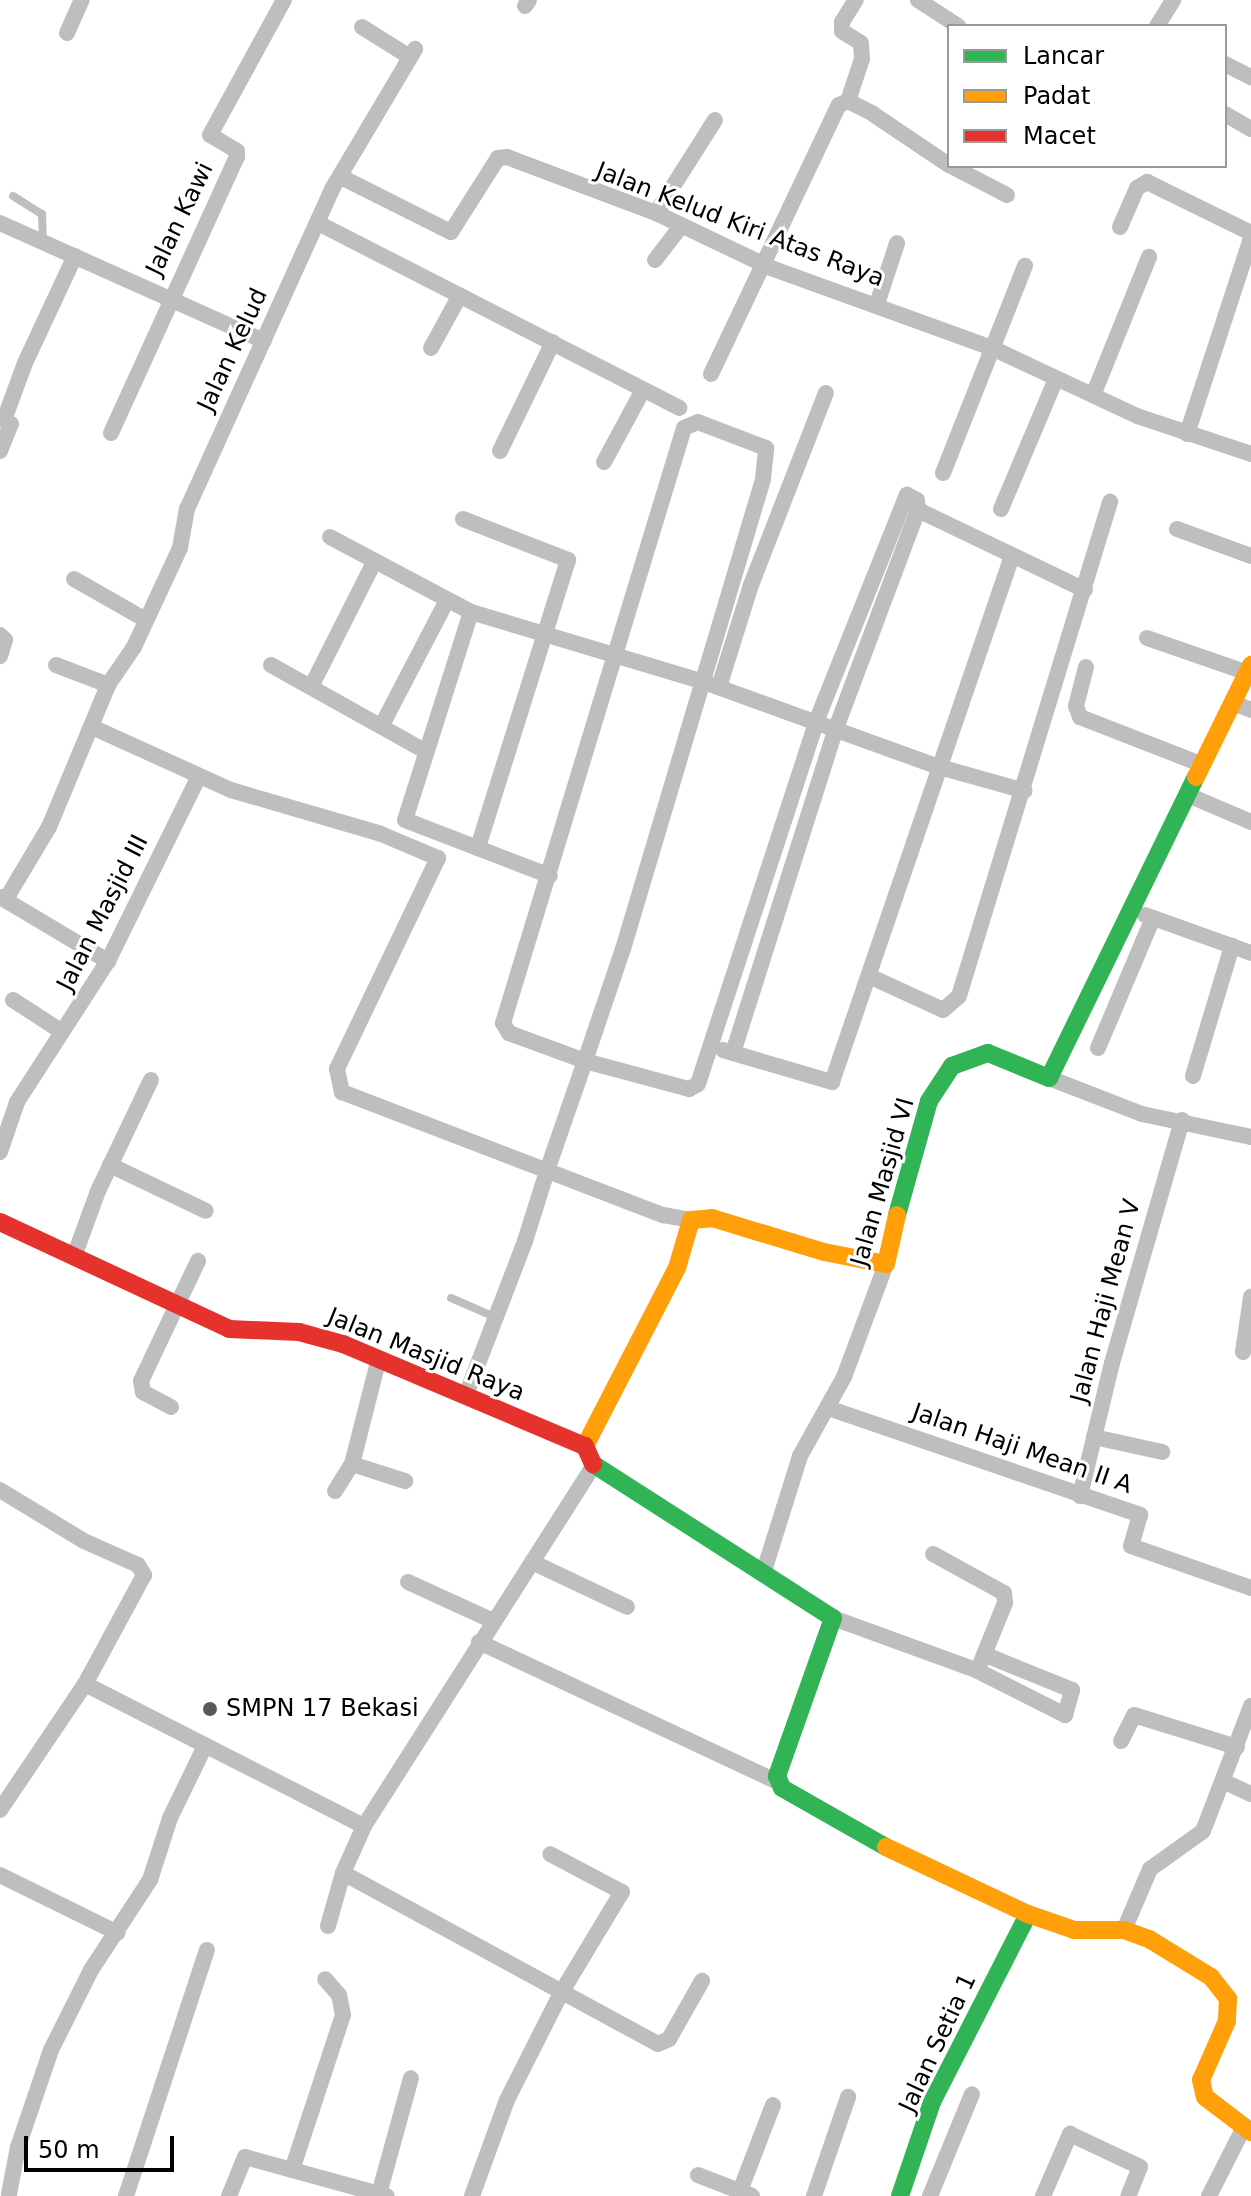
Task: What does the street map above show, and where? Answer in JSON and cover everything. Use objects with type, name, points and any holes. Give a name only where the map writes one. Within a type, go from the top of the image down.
[{"type":"street","points":[[67,33],[82,0]]},
{"type":"street","name":"Jalan Kawi","points":[[111,433],[169,298],[237,157],[237,151],[210,135],[284,0]]},
{"type":"street","points":[[711,374],[760,263],[839,105],[848,101],[860,67],[861,43],[842,31],[842,22],[856,0]]},
{"type":"street","points":[[918,0],[945,8]]},
{"type":"street","points":[[1158,24],[1173,0]]},
{"type":"street","name":"Jalan Kelud","points":[[146,620],[180,548],[187,509],[318,223],[413,53],[362,27]]},
{"type":"street","points":[[1227,65],[1251,77]]},
{"type":"street","points":[[848,101],[947,163]]},
{"type":"street","points":[[1227,115],[1251,129]]},
{"type":"street","points":[[656,213],[715,120]]},
{"type":"street","name":"Jalan Kelud Kiri Atas Raya","points":[[341,177],[451,232],[502,155],[656,213],[760,263],[992,348],[1056,379],[1187,434],[1251,454]]},
{"type":"street","points":[[956,168],[1007,195]]},
{"type":"street","points":[[1120,227],[1137,188],[1147,182],[1251,235],[1187,434]]},
{"type":"street","points":[[0,223],[264,341]]},
{"type":"street","points":[[318,223],[679,408]]},
{"type":"street","points":[[655,260],[681,226]]},
{"type":"street","points":[[877,304],[897,243]]},
{"type":"street","points":[[0,451],[11,424],[4,420],[25,363],[75,256]]},
{"type":"street","points":[[1094,393],[1149,257]]},
{"type":"street","points":[[943,473],[1025,266]]},
{"type":"street","points":[[431,348],[460,295]]},
{"type":"street","points":[[500,451],[553,342]]},
{"type":"street","points":[[1001,509],[1056,379]]},
{"type":"street","points":[[604,462],[643,390]]},
{"type":"street","points":[[466,1395],[498,1318],[711,685],[826,393]]},
{"type":"street","points":[[711,685],[767,455],[761,445],[698,422],[684,428],[503,1023],[509,1033],[585,1061],[689,1089],[705,1074],[816,722],[903,497],[917,500],[918,510],[836,728],[733,1053]]},
{"type":"street","points":[[869,976],[943,1010],[956,1003],[1025,791],[1110,502]]},
{"type":"street","points":[[918,510],[1085,590]]},
{"type":"street","points":[[463,519],[566,557],[562,590],[478,848]]},
{"type":"street","points":[[1177,529],[1251,556]]},
{"type":"street","points":[[330,537],[373,564],[471,612],[616,654],[836,728],[936,766],[1025,791]]},
{"type":"street","points":[[713,1047],[832,1082],[936,766],[1012,556]]},
{"type":"street","points":[[311,687],[373,564]]},
{"type":"street","points":[[74,579],[146,620],[108,685],[49,827],[3,898],[108,961]]},
{"type":"street","points":[[382,725],[447,600]]},
{"type":"street","points":[[471,612],[423,750],[405,820],[550,876]]},
{"type":"street","points":[[0,635],[5,640],[0,656]]},
{"type":"street","points":[[1147,638],[1224,665],[1249,669],[1049,1078],[1142,1114],[1251,1137]]},
{"type":"street","points":[[56,665],[108,685]]},
{"type":"street","points":[[271,665],[423,750]]},
{"type":"street","points":[[1086,667],[1076,706],[1080,717],[1203,765]]},
{"type":"street","points":[[1233,703],[1251,710]]},
{"type":"street","points":[[92,727],[199,776],[438,858],[350,1039],[337,1069],[338,1088],[663,1215],[691,1220],[712,1218],[824,1252],[886,1264]]},
{"type":"street","name":"Jalan Masjid III","points":[[0,1152],[17,1102],[108,961],[199,776]]},
{"type":"street","points":[[1188,795],[1251,822]]},
{"type":"street","points":[[1132,910],[1251,953]]},
{"type":"street","points":[[1098,1048],[1153,918]]},
{"type":"street","points":[[1193,1076],[1232,946]]},
{"type":"street","points":[[13,1000],[61,1031]]},
{"type":"street","name":"Jalan Masjid VI","points":[[764,1571],[800,1456],[828,1408],[860,1341],[886,1264],[914,1145],[929,1101],[952,1066],[988,1053],[1049,1078]]},
{"type":"street","points":[[75,1254],[110,1165],[151,1080]]},
{"type":"street","name":"Jalan Haji Mean V","points":[[1080,1496],[1182,1120]]},
{"type":"street","points":[[110,1165],[206,1211]]},
{"type":"street","points":[[691,1220],[677,1268],[585,1446],[594,1465],[833,1618],[976,1670],[1065,1715],[1071,1689],[986,1655]]},
{"type":"street","name":"Jalan Masjid Raya","points":[[0,1222],[75,1254],[229,1329],[299,1332],[379,1358],[585,1446]]},
{"type":"street","points":[[171,1407],[143,1392],[141,1381],[198,1261]]},
{"type":"street","points":[[1243,1352],[1251,1297]]},
{"type":"street","points":[[335,1491],[352,1464],[379,1358]]},
{"type":"street","name":"Jalan Haji Mean II A","points":[[828,1408],[1140,1515],[1131,1546],[1251,1588]]},
{"type":"street","points":[[1094,1437],[1162,1452]]},
{"type":"street","points":[[352,1464],[405,1481]]},
{"type":"street","points":[[328,1926],[343,1873],[364,1826],[594,1465]]},
{"type":"street","points":[[0,1490],[84,1541],[141,1568],[143,1581],[85,1684],[0,1810]]},
{"type":"street","points":[[933,1554],[1004,1593],[1005,1603],[986,1655],[976,1670]]},
{"type":"street","points":[[532,1562],[627,1607]]},
{"type":"street","points":[[408,1582],[493,1621]]},
{"type":"street","points":[[778,1782],[833,1618]]},
{"type":"street","points":[[479,1642],[778,1782],[876,1842],[1028,1914],[1092,1933],[1124,1930],[1149,1939],[1211,1977],[1228,1999],[1227,2021],[1201,2080],[1205,2097],[1248,2130],[1209,2196]]},
{"type":"street","points":[[85,1684],[204,1748],[364,1826]]},
{"type":"street","points":[[1124,1930],[1150,1869],[1203,1831],[1225,1782],[1251,1706]]},
{"type":"street","points":[[1121,1741],[1134,1715],[1237,1747]]},
{"type":"street","points":[[8,2194],[18,2147],[51,2050],[91,1970],[150,1880],[170,1818],[204,1748]]},
{"type":"street","points":[[1225,1782],[1251,1794]]},
{"type":"street","points":[[472,2196],[507,2100],[561,1993],[622,1892],[550,1854]]},
{"type":"street","points":[[343,1873],[561,1993],[663,2044],[702,1981]]},
{"type":"street","points":[[0,1875],[118,1933]]},
{"type":"street","name":"Jalan Setia 1","points":[[900,2196],[932,2102],[1028,1914]]},
{"type":"street","points":[[126,2196],[207,1950]]},
{"type":"street","points":[[292,2170],[343,2015],[339,1995],[325,1979]]},
{"type":"street","points":[[229,2196],[239,2162],[250,2157],[383,2195],[411,2078]]},
{"type":"street","points":[[930,2196],[972,2094]]},
{"type":"street","points":[[814,2196],[848,2097]]},
{"type":"street","points":[[698,2175],[746,2194],[773,2105]]},
{"type":"street","points":[[1043,2196],[1070,2134],[1140,2167],[1128,2196]]},
{"type":"lane","points":[[13,196],[42,214],[43,241]]},
{"type":"lane","points":[[451,1298],[498,1318]]},
{"type":"traffic: fast","points":[[897,1215],[929,1101],[952,1066],[988,1053],[1049,1078],[1196,777]]},
{"type":"traffic: fast","points":[[593,1464],[833,1618],[777,1776],[782,1788],[886,1847]]},
{"type":"traffic: fast","points":[[900,2196],[932,2102],[1028,1914]]},
{"type":"traffic: slow","points":[[1196,777],[1251,665]]},
{"type":"traffic: slow","points":[[585,1446],[677,1268],[691,1220],[712,1218],[824,1252],[886,1264],[897,1215]]},
{"type":"traffic: slow","points":[[886,1847],[1028,1914],[1074,1930],[1124,1930],[1149,1939],[1211,1977],[1228,1999],[1227,2021],[1201,2080],[1205,2097],[1251,2132]]},
{"type":"traffic: jam","points":[[0,1222],[229,1329],[299,1332],[343,1344],[585,1446],[593,1464]]},
{"type":"place","name":"SMPN 17 Bekasi","points":[[210,1709]]}]
